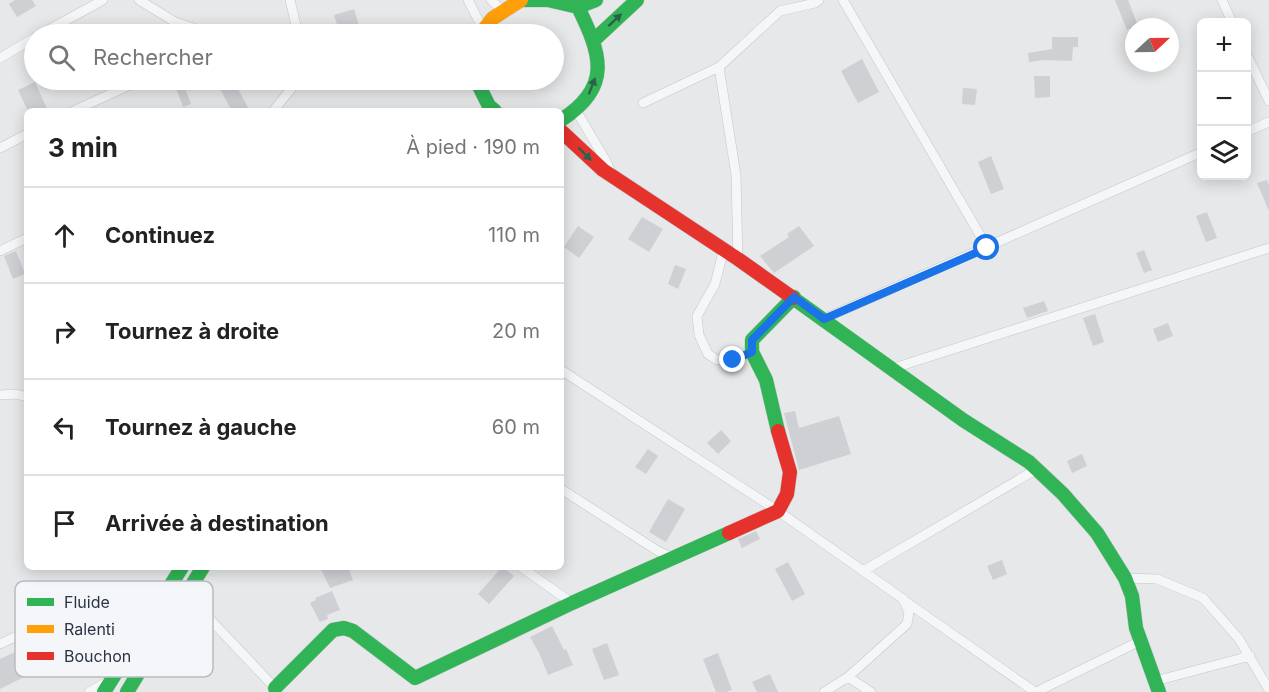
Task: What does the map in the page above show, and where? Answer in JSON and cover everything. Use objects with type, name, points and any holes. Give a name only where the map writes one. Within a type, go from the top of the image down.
[{"type":"main road","points":[[489,24],[502,10],[523,0],[548,0],[578,7],[596,0]]},
{"type":"main road","points":[[594,40],[637,0]]},
{"type":"main road","points":[[564,118],[577,112],[592,91],[599,66],[594,40],[578,7]]},
{"type":"main road","points":[[480,90],[489,108]]},
{"type":"main road","points":[[564,134],[594,163],[794,297],[963,420],[1029,462],[1097,533],[1125,578],[1132,596],[1140,641],[1157,686]]},
{"type":"main road","points":[[277,690],[333,630],[343,626],[360,634],[415,678],[572,603],[778,511],[787,494],[790,472],[766,380],[752,352],[752,340],[794,297]]},
{"type":"main road","points":[[104,692],[114,677]]},
{"type":"main road","points":[[127,692],[136,677]]},
{"type":"street","points":[[59,24],[103,0]]},
{"type":"street","points":[[139,0],[183,24]]},
{"type":"street","points":[[290,0],[296,24]]},
{"type":"street","points":[[468,0],[478,24]]},
{"type":"street","points":[[491,0],[502,10]]},
{"type":"street","points":[[643,103],[719,67],[780,11],[815,3],[819,0]]},
{"type":"street","points":[[843,0],[987,248]]},
{"type":"street","points":[[1222,0],[1230,18]]},
{"type":"street","points":[[0,58],[24,44]]},
{"type":"street","points":[[1251,63],[1269,101]]},
{"type":"street","points":[[719,67],[736,175],[738,259]]},
{"type":"street","points":[[80,108],[119,90]]},
{"type":"street","points":[[275,108],[290,90]]},
{"type":"street","points":[[577,112],[612,175]]},
{"type":"street","points":[[1251,130],[1269,122]]},
{"type":"street","points":[[0,148],[24,136]]},
{"type":"street","points":[[824,319],[1197,154]]},
{"type":"street","points":[[0,251],[24,239]]},
{"type":"street","points":[[891,369],[1269,248]]},
{"type":"street","points":[[724,249],[715,284],[697,316],[699,335],[708,354],[717,360],[733,360],[752,352]]},
{"type":"street","points":[[564,372],[778,511],[1035,692],[1140,641]]},
{"type":"street","points":[[0,395],[24,396]]},
{"type":"street","points":[[862,571],[1036,469]]},
{"type":"street","points":[[564,491],[658,551],[675,558]]},
{"type":"street","points":[[525,570],[572,603]]},
{"type":"street","points":[[1125,578],[1157,579],[1203,597],[1239,639],[1269,690]]},
{"type":"street","points":[[824,692],[848,677],[907,624],[909,612],[903,599]]},
{"type":"street","points":[[213,622],[277,690]]},
{"type":"street","points":[[0,644],[15,637]]},
{"type":"street","points":[[1157,686],[1250,656]]},
{"type":"street","points":[[848,677],[871,692]]},
{"type":"street","points":[[89,692],[112,680]]},
{"type":"building","points":[[15,0],[32,0],[36,6],[17,17],[9,4]]},
{"type":"building","points":[[1115,0],[1128,0],[1135,18],[1125,18],[1125,25]]},
{"type":"building","points":[[354,9],[358,24],[337,24],[334,15]]},
{"type":"building","points":[[1052,37],[1078,37],[1078,47],[1073,47],[1072,61],[1029,62],[1028,53],[1052,49]]},
{"type":"building","points":[[862,59],[879,92],[858,103],[841,71]]},
{"type":"building","points":[[1034,76],[1050,76],[1050,97],[1035,98]]},
{"type":"building","points":[[24,87],[24,90],[39,90],[47,108],[27,108],[18,90]]},
{"type":"building","points":[[963,88],[977,89],[975,105],[962,104]]},
{"type":"building","points":[[177,90],[186,90],[191,104],[183,107]]},
{"type":"building","points":[[221,90],[238,90],[248,108],[230,108]]},
{"type":"building","points":[[991,156],[1004,189],[991,194],[978,162]]},
{"type":"building","points":[[1267,180],[1269,185],[1269,211],[1257,183]]},
{"type":"building","points":[[1207,212],[1217,238],[1206,242],[1196,216]]},
{"type":"building","points":[[642,217],[663,229],[649,252],[628,239]]},
{"type":"building","points":[[578,226],[594,237],[579,258],[564,247]]},
{"type":"building","points":[[799,226],[814,246],[774,273],[760,256],[789,237],[787,234]]},
{"type":"building","points":[[1144,250],[1152,270],[1144,273],[1136,253]]},
{"type":"building","points":[[16,251],[24,274],[13,279],[4,256]]},
{"type":"building","points":[[675,265],[686,269],[678,289],[668,284]]},
{"type":"building","points":[[1044,301],[1048,311],[1027,318],[1023,308]]},
{"type":"building","points":[[1095,314],[1104,342],[1093,346],[1083,318]]},
{"type":"building","points":[[1168,323],[1173,336],[1158,342],[1153,329]]},
{"type":"building","points":[[795,411],[799,428],[839,416],[851,454],[799,470],[784,413]]},
{"type":"building","points":[[721,430],[731,441],[718,454],[707,443]]},
{"type":"building","points":[[648,449],[658,456],[646,474],[635,467]]},
{"type":"building","points":[[1082,454],[1087,466],[1072,473],[1067,461]]},
{"type":"building","points":[[668,499],[685,509],[666,542],[649,532]]},
{"type":"building","points":[[756,531],[760,539],[742,548],[738,539]]},
{"type":"building","points":[[1002,560],[1007,574],[993,580],[987,566]]},
{"type":"building","points":[[788,562],[805,594],[792,601],[775,569]]},
{"type":"building","points":[[321,570],[349,570],[353,580],[330,588]]},
{"type":"building","points":[[499,570],[506,570],[514,576],[489,604],[478,594]]},
{"type":"building","points":[[332,591],[340,610],[327,615],[328,619],[320,622],[310,603],[316,600],[315,598]]},
{"type":"building","points":[[552,626],[573,665],[548,675],[530,637]]},
{"type":"building","points":[[607,643],[619,675],[604,680],[592,649]]},
{"type":"building","points":[[15,652],[15,677],[24,677],[0,689],[0,659]]},
{"type":"building","points":[[718,653],[732,690],[726,692],[716,692],[703,659]]},
{"type":"building","points":[[770,674],[778,692],[757,692],[752,682]]},
{"type":"traffic: fast","points":[[525,0],[548,0],[578,7],[596,0]]},
{"type":"traffic: fast","points":[[594,40],[637,0]]},
{"type":"traffic: fast","points":[[564,118],[578,108],[589,95],[598,69],[592,40],[578,7]]},
{"type":"traffic: fast","points":[[481,90],[491,108]]},
{"type":"traffic: fast","points":[[778,431],[766,380],[752,352],[752,340],[794,297]]},
{"type":"traffic: fast","points":[[793,298],[963,420],[1029,462],[1063,494],[1097,533],[1125,578],[1132,596],[1136,628],[1159,692]]},
{"type":"traffic: fast","points":[[275,688],[333,630],[344,628],[353,631],[415,678],[572,603],[729,533]]},
{"type":"traffic: fast","points":[[173,581],[180,570]]},
{"type":"traffic: fast","points":[[194,581],[201,570]]},
{"type":"traffic: fast","points":[[104,692],[113,677]]},
{"type":"traffic: fast","points":[[127,692],[136,677]]},
{"type":"traffic: slow","points":[[488,24],[493,18],[521,0]]},
{"type":"traffic: jam","points":[[564,134],[603,170],[793,298]]},
{"type":"traffic: jam","points":[[729,533],[778,511],[787,494],[790,472],[778,431]]},
{"type":"route","points":[[733,360],[752,352],[752,340],[794,297],[824,319],[987,248]]}]
